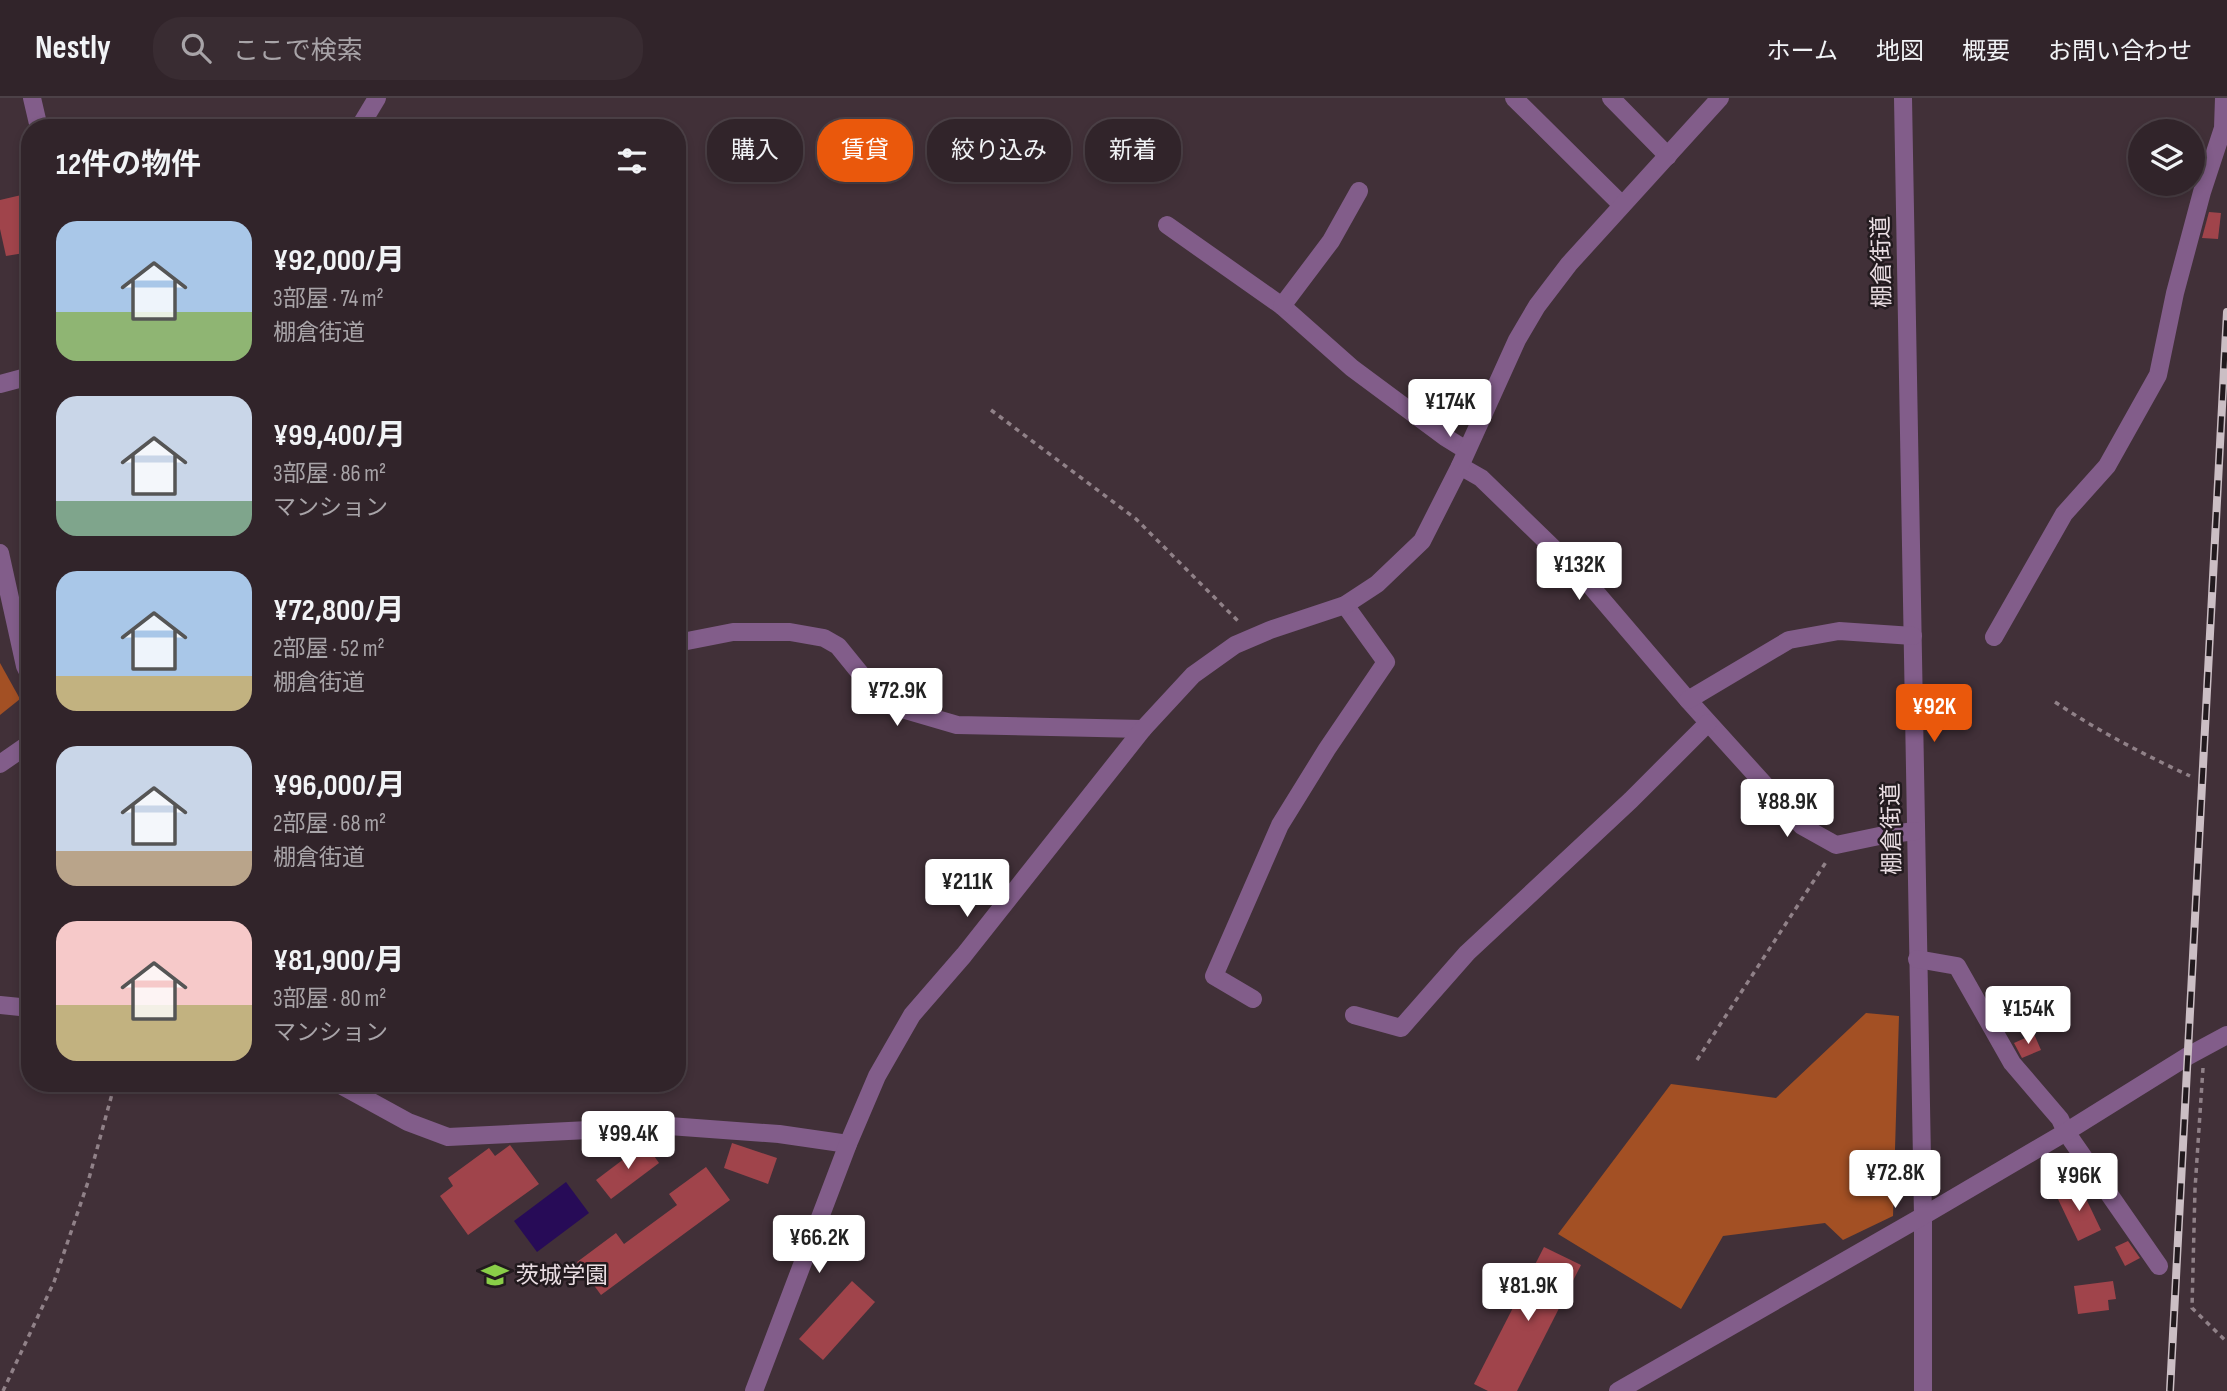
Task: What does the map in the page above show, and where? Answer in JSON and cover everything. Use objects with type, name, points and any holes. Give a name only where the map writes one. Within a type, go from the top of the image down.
[{"type":"street","points":[[32,98],[37,119]]},
{"type":"street","points":[[364,119],[377,98]]},
{"type":"street","points":[[1514,98],[1622,205]]},
{"type":"street","points":[[1611,98],[1668,156]]},
{"type":"street","points":[[754,1391],[848,1144],[877,1076],[912,1015],[964,955],[1143,729],[1193,675],[1235,645],[1345,605],[1377,584],[1422,541],[1517,340],[1537,306],[1569,264],[1720,98]]},
{"type":"street","name":"棚倉街道","points":[[1903,98],[1923,1216],[1923,1391]]},
{"type":"street","points":[[1994,637],[2064,514],[2107,466],[2158,374],[2178,280],[2223,128],[2224,98]]},
{"type":"street","points":[[1282,306],[1331,241],[1359,191]]},
{"type":"street","points":[[1167,225],[1282,306],[1352,368],[1445,437],[1481,478],[1582,576],[1688,700],[1802,826],[1836,845],[1915,831]]},
{"type":"street","points":[[0,384],[21,378]]},
{"type":"street","points":[[0,553],[21,648]]},
{"type":"street","points":[[1253,999],[1214,975],[1280,825],[1386,662],[1345,605]]},
{"type":"street","points":[[1688,700],[1788,640],[1839,631],[1913,636]]},
{"type":"street","points":[[686,641],[733,632],[790,632],[824,638],[838,646],[877,694],[892,706],[957,725],[1143,729]]},
{"type":"street","points":[[1354,1015],[1401,1028],[1467,953],[1709,723]]},
{"type":"street","points":[[0,764],[21,749]]},
{"type":"street","points":[[1917,959],[1957,966],[2012,1063],[2060,1119],[2066,1132],[2159,1266]]},
{"type":"street","points":[[0,1004],[21,1007]]},
{"type":"street","points":[[1618,1391],[1923,1216],[2227,1035]]},
{"type":"street","points":[[353,1092],[408,1122],[448,1137],[669,1126],[779,1134],[848,1144]]},
{"type":"path","points":[[990,410],[1136,519],[1254,637]]},
{"type":"path","points":[[2055,702],[2128,746],[2190,776]]},
{"type":"path","points":[[1697,1059],[1836,845]]},
{"type":"path","points":[[2204,1049],[2195,1189],[2192,1308],[2227,1342]]},
{"type":"path","points":[[2,1391],[54,1282],[88,1182],[113,1092]]},
{"type":"shaded area","points":[[0,663],[20,699],[0,715]]},
{"type":"shaded area","points":[[1866,1013],[1899,1016],[1893,1216],[1843,1240],[1825,1223],[1723,1236],[1681,1309],[1558,1234],[1671,1084],[1776,1098]]},
{"type":"shaded area","points":[[566,1182],[589,1213],[537,1252],[514,1221]]},
{"type":"building","points":[[21,195],[21,254],[6,256],[0,229],[0,200]]},
{"type":"building","points":[[2209,212],[2221,213],[2218,239],[2202,238]]},
{"type":"building","points":[[2034,1034],[2041,1050],[2022,1058],[2014,1043]]},
{"type":"building","points":[[645,1143],[659,1163],[611,1199],[596,1180]]},
{"type":"building","points":[[732,1143],[777,1158],[768,1184],[724,1168]]},
{"type":"building","points":[[510,1145],[539,1184],[468,1235],[440,1196],[453,1186],[448,1178],[489,1148],[495,1156]]},
{"type":"building","points":[[706,1167],[730,1200],[601,1295],[577,1262],[616,1233],[624,1244],[677,1205],[669,1194]]},
{"type":"building","points":[[2080,1186],[2101,1230],[2078,1241],[2057,1197]]},
{"type":"building","points":[[2128,1241],[2140,1258],[2125,1266],[2115,1247]]},
{"type":"building","points":[[1544,1247],[1581,1265],[1517,1391],[1488,1391],[1474,1384]]},
{"type":"building","points":[[852,1281],[875,1302],[823,1360],[799,1339]]},
{"type":"building","points":[[2113,1281],[2116,1299],[2108,1300],[2109,1310],[2078,1314],[2074,1286]]},
{"type":"railway","points":[[2170,1391],[2227,312]]},
{"type":"place","name":"茨城学園","points":[[495,1275]]}]
